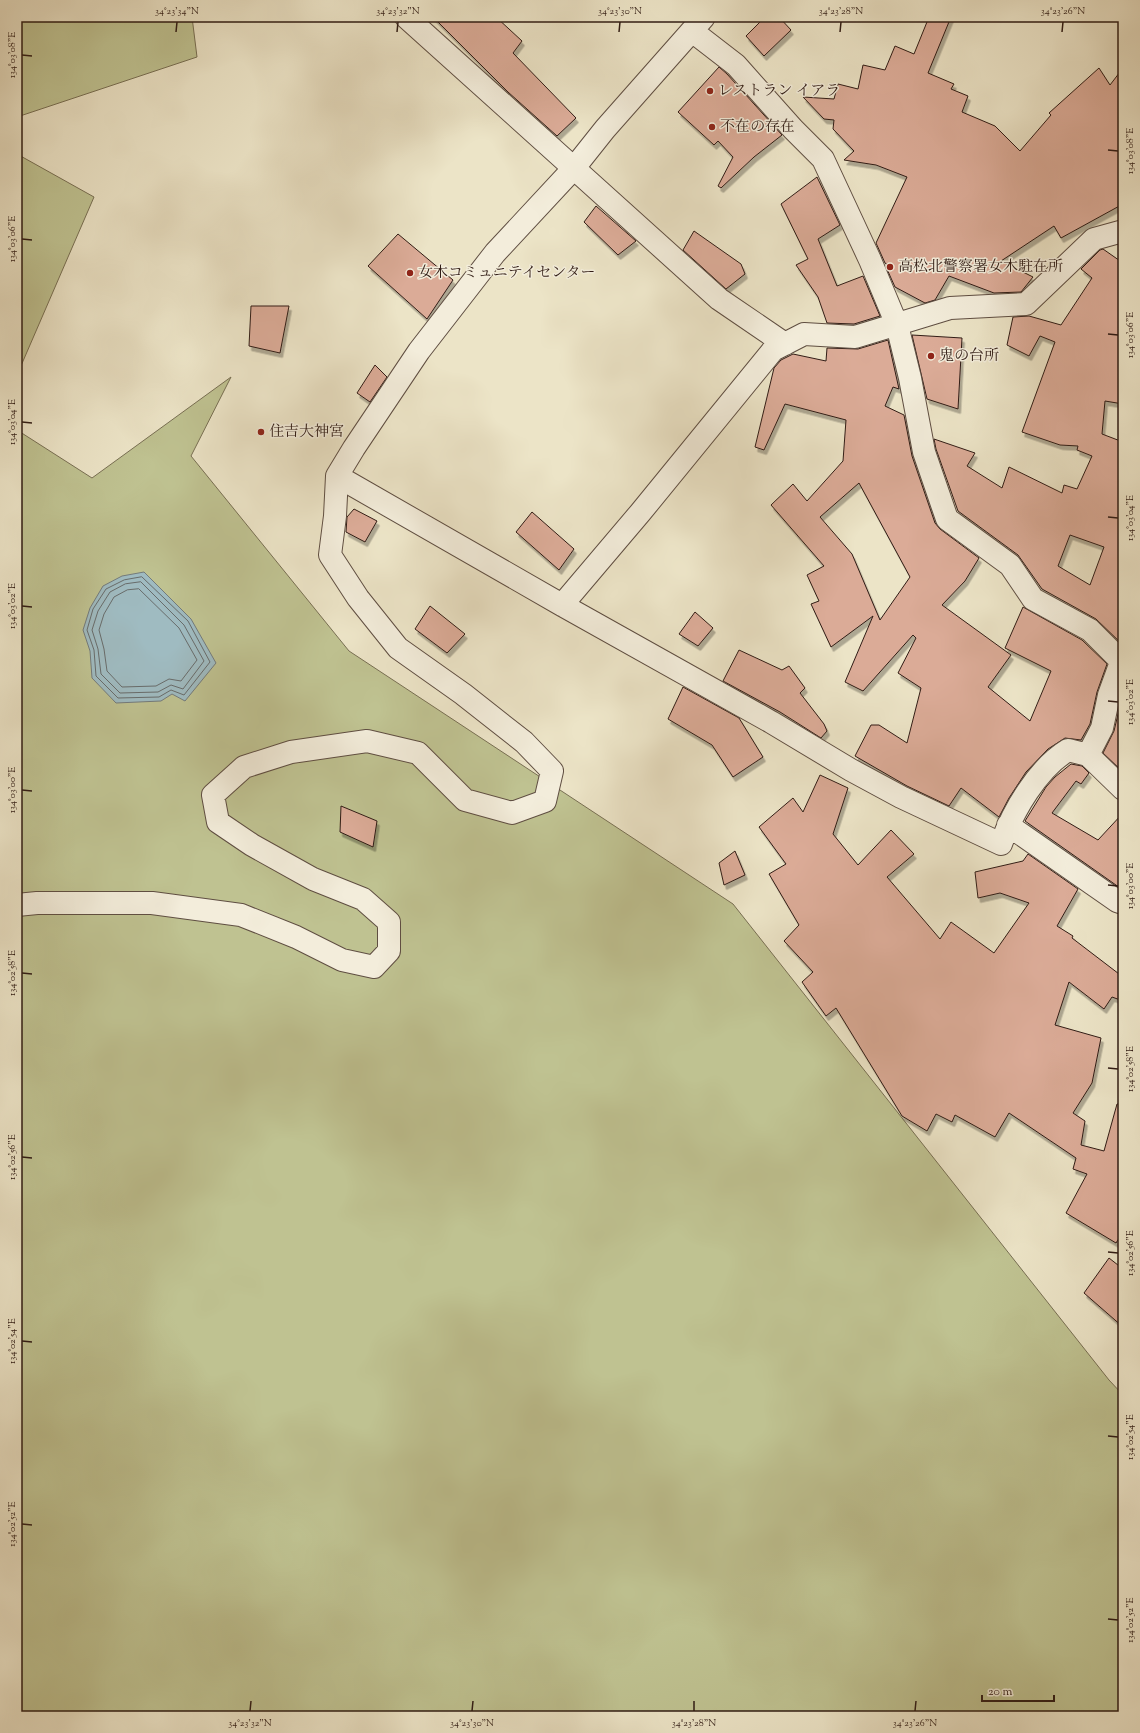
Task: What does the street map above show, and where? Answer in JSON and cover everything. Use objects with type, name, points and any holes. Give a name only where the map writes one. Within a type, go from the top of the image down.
[{"type":"street","points":[[406,17],[719,299],[785,344]]},
{"type":"street","points":[[17,905],[37,903],[152,903],[241,915],[296,937],[342,960],[374,967],[389,951],[389,922],[363,899],[313,879],[252,845],[218,822],[213,795],[244,767],[291,752],[367,741],[418,753],[465,800],[512,813],[545,801],[552,771],[524,742],[463,694],[398,648],[358,598],[330,556],[335,516],[337,476],[419,351],[495,253],[574,168],[605,129],[698,24],[793,129],[823,159],[870,260],[897,325],[910,378],[924,452],[947,519],[1010,565],[1033,599],[1090,630],[1122,663],[1110,695],[1102,728],[1088,755]]},
{"type":"street","points":[[562,605],[640,513],[773,350],[804,334],[855,337],[950,308],[1026,304],[1094,240],[1123,231]]},
{"type":"street","points":[[337,476],[562,605],[771,722],[851,770],[901,797],[1001,844],[1008,825],[1031,787],[1055,758],[1068,750],[1088,755],[1123,789]]},
{"type":"street","points":[[1008,825],[1117,901],[1123,903]]},
{"type":"green space","points":[[17,17],[192,17],[197,57],[17,117]]},
{"type":"green space","points":[[17,154],[94,197],[17,375]]},
{"type":"green space","points":[[231,377],[191,456],[349,651],[733,904],[1109,1380],[1123,1395],[1123,1716],[17,1716],[17,430],[92,478]]},
{"type":"water","points":[[144,572],[191,619],[216,663],[185,701],[172,694],[161,701],[116,703],[92,678],[90,651],[83,630],[90,608],[103,586],[122,576]]},
{"type":"building","points":[[433,17],[496,17],[522,41],[513,53],[576,118],[557,136],[508,92]]},
{"type":"building","points":[[765,17],[779,17],[791,30],[764,56],[746,36]]},
{"type":"building","points":[[929,17],[951,17],[928,73],[954,84],[951,89],[968,96],[962,112],[995,126],[1020,151],[1051,115],[1049,113],[1099,68],[1110,85],[1123,68],[1123,204],[1061,238],[1054,226],[1001,261],[1033,277],[1021,292],[994,293],[949,276],[935,300],[925,303],[895,287],[886,267],[889,266],[885,263],[876,243],[907,177],[876,165],[844,160],[854,151],[833,129],[834,120],[824,119],[803,97],[834,99],[838,84],[858,89],[863,65],[885,70],[895,46],[914,54]]},
{"type":"building","points":[[719,67],[782,135],[754,157],[721,188],[718,186],[733,157],[718,141],[714,145],[678,112]]},
{"type":"building","points":[[817,177],[840,225],[818,239],[837,286],[863,276],[880,316],[854,324],[827,323],[818,297],[796,265],[808,259],[781,204]]},
{"type":"building","points":[[596,206],[636,241],[618,255],[584,222]]},
{"type":"building","points":[[694,231],[741,264],[745,274],[726,289],[683,250]]},
{"type":"building","name":"女木コミュニテイセンター","points":[[398,234],[453,280],[427,319],[368,266]]},
{"type":"building","points":[[1103,249],[1123,263],[1123,404],[1105,401],[1102,434],[1123,442],[1123,645],[1096,619],[1042,589],[1018,555],[958,511],[936,449],[934,439],[975,453],[967,466],[1002,488],[1009,467],[1062,493],[1064,485],[1077,489],[1092,456],[1077,450],[1078,446],[1060,445],[1022,432],[1055,342],[1040,336],[1029,356],[1007,345],[1013,317],[1029,316],[1061,325],[1092,278],[1081,269],[1100,250]],"holes":[[[1070,535],[1104,547],[1090,585],[1058,566]]]},
{"type":"building","points":[[251,306],[289,306],[280,353],[249,346]]},
{"type":"building","points":[[912,335],[962,338],[958,409],[927,399]]},
{"type":"building","points":[[888,340],[899,389],[893,387],[885,406],[904,415],[912,456],[935,523],[940,529],[979,558],[965,581],[942,605],[1011,655],[988,687],[1030,721],[1051,671],[1005,648],[1023,607],[1082,640],[1107,664],[1097,692],[1090,724],[1081,740],[1065,738],[1048,749],[1026,772],[1009,798],[999,817],[961,788],[949,806],[907,786],[855,756],[871,725],[879,725],[907,743],[921,688],[898,673],[916,638],[913,635],[863,691],[845,682],[873,616],[831,647],[811,604],[819,601],[807,575],[824,566],[771,505],[793,484],[807,501],[843,461],[846,420],[785,404],[764,450],[755,447],[774,368],[781,360],[793,354],[826,361],[827,348],[858,349]],"holes":[[[859,483],[910,577],[880,620],[852,554],[820,517]]]},
{"type":"building","points":[[375,365],[387,377],[370,402],[357,393]]},
{"type":"building","points":[[354,509],[377,521],[365,542],[346,532],[347,517]]},
{"type":"building","points":[[532,512],[574,549],[559,570],[516,532]]},
{"type":"building","points":[[430,606],[465,634],[447,653],[415,629]]},
{"type":"building","points":[[695,612],[713,628],[698,646],[679,634]]},
{"type":"building","points":[[739,650],[782,670],[789,666],[805,688],[800,693],[824,724],[827,731],[821,738],[780,712],[723,681]]},
{"type":"building","points":[[683,687],[739,718],[763,757],[733,777],[712,745],[668,719]]},
{"type":"building","points":[[1123,693],[1123,772],[1103,753],[1114,731]]},
{"type":"building","points":[[1071,764],[1082,766],[1089,773],[1081,784],[1076,781],[1052,813],[1098,840],[1123,813],[1123,890],[1025,821],[1046,787],[1055,777]]},
{"type":"building","points":[[820,775],[848,788],[833,834],[858,865],[891,830],[914,854],[887,877],[940,939],[951,922],[994,953],[1029,903],[1000,893],[978,898],[975,872],[1023,861],[1028,854],[1078,889],[1057,926],[1073,936],[1072,938],[1123,977],[1123,1001],[1112,997],[1104,1009],[1069,982],[1055,1025],[1101,1038],[1092,1083],[1073,1113],[1085,1121],[1081,1145],[1104,1151],[1117,1104],[1123,1104],[1123,1232],[1116,1243],[1066,1213],[1087,1174],[1073,1169],[1076,1158],[1009,1113],[995,1137],[955,1115],[952,1122],[936,1114],[927,1131],[902,1116],[836,1008],[826,1016],[802,982],[813,972],[784,941],[799,925],[769,874],[786,864],[759,827],[793,798],[803,812]]},
{"type":"building","points":[[341,806],[377,821],[373,847],[340,832]]},
{"type":"building","points":[[735,851],[745,875],[724,885],[719,863]]},
{"type":"building","points":[[1109,1258],[1123,1269],[1123,1327],[1084,1293]]},
{"type":"place","name":"レストラン イアラ","points":[[710,91]]},
{"type":"place","name":"不在の存在","points":[[712,127]]},
{"type":"place","name":"高松北警察署女木駐在所","points":[[890,267]]},
{"type":"place","name":"女木コミュニテイセンター","points":[[410,273]]},
{"type":"place","name":"鬼の台所","points":[[931,356]]},
{"type":"place","name":"住吉大神宮","points":[[261,432]]}]
